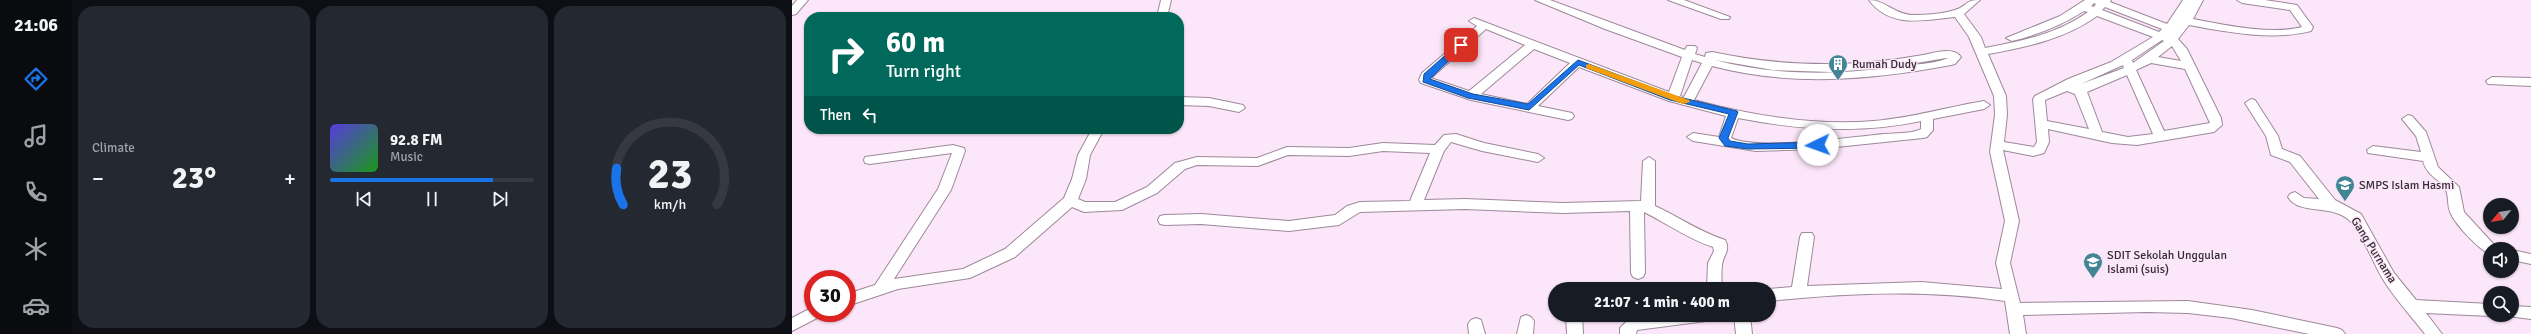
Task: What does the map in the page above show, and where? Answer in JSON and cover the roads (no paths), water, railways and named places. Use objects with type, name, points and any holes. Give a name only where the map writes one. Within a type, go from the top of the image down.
[{"type":"street","points":[[1163,12],[1166,0]]},
{"type":"street","points":[[1540,0],[1710,58],[1788,75],[1825,76],[1914,69],[1951,62],[1955,58],[1947,54],[1882,66],[1821,70],[1772,67],[1710,58]]},
{"type":"street","points":[[1558,0],[1690,51]]},
{"type":"street","points":[[1673,0],[1701,4],[1725,17]]},
{"type":"street","points":[[1874,0],[1888,14],[1902,19],[1958,13],[1966,9],[1975,0]]},
{"type":"street","points":[[2128,65],[2168,28],[2188,0]]},
{"type":"street","points":[[2003,146],[2033,152],[2039,150],[2043,142],[2039,99],[2128,65],[2150,59],[2177,36],[2187,22],[2198,0]]},
{"type":"street","points":[[2168,28],[2187,22],[2243,30],[2280,32],[2307,29],[2308,27],[2293,7],[2242,0]]},
{"type":"street","points":[[792,12],[798,2]]},
{"type":"street","points":[[1983,48],[2035,31],[2084,7],[2098,3],[2168,28],[2177,36],[2181,49],[2215,118],[2216,125],[2210,129],[2134,141],[2116,140],[2041,124]]},
{"type":"street","points":[[1983,48],[2048,37],[2072,26],[2098,3]]},
{"type":"street","points":[[1958,13],[1983,48],[2000,96],[2001,115],[1996,152],[2012,221],[2003,263],[2018,334]]},
{"type":"street","points":[[1568,116],[1471,96],[1428,82],[1425,78],[1479,23],[1532,45],[1673,98],[1734,112],[1798,123],[1873,125],[1984,105]]},
{"type":"street","points":[[1471,96],[1532,45]]},
{"type":"street","points":[[1673,98],[1690,51]]},
{"type":"street","points":[[1687,102],[1710,58]]},
{"type":"street","points":[[2150,59],[2189,66]]},
{"type":"street","points":[[1529,108],[1578,62]]},
{"type":"street","points":[[2128,65],[2160,136]]},
{"type":"street","points":[[2492,81],[2531,82]]},
{"type":"street","points":[[2076,86],[2097,135]]},
{"type":"street","points":[[1184,101],[1209,102],[1239,108]]},
{"type":"street","name":"Gang Purnama","points":[[2251,103],[2272,136],[2275,151],[2295,159],[2332,205],[2356,218],[2389,277],[2434,334]]},
{"type":"street","points":[[1725,142],[1723,138],[1734,112]]},
{"type":"street","points":[[1693,137],[1748,146],[1790,146],[1923,134],[1927,130],[1927,115]]},
{"type":"street","points":[[2408,119],[2422,135],[2431,168],[2437,176],[2452,187],[2458,213],[2474,234],[2483,242]]},
{"type":"street","points":[[856,297],[881,287],[910,281],[953,277],[977,270],[995,261],[1025,241],[1070,200],[1079,179],[1084,155],[1095,134]]},
{"type":"street","points":[[1415,205],[1438,149],[1448,138],[1456,138],[1482,147],[1538,158]]},
{"type":"street","points":[[1070,200],[1084,207],[1117,207],[1152,190],[1180,166],[1197,161],[1258,162],[1286,151],[1349,152],[1383,147],[1438,149]]},
{"type":"street","points":[[870,160],[953,149],[958,152],[944,190],[881,287]]},
{"type":"street","points":[[2374,150],[2429,157]]},
{"type":"street","points":[[1638,273],[1643,207],[1649,161]]},
{"type":"street","points":[[2295,197],[2301,202],[2332,205]]},
{"type":"street","points":[[1165,220],[1201,219],[1289,226],[1339,220],[1355,207],[1480,204],[1563,208],[1643,207],[1698,237],[1720,244],[1721,251],[1715,262],[1714,282]]},
{"type":"street","points":[[1799,293],[1807,237]]},
{"type":"street","points":[[2519,256],[2531,259]]},
{"type":"street","points":[[1776,295],[1929,288],[1966,290],[2012,302],[2069,310],[2118,306],[2198,307],[2233,311],[2333,334]]},
{"type":"street","points":[[2411,306],[2483,310]]},
{"type":"street","points":[[2519,312],[2531,313]]},
{"type":"street","points":[[792,325],[804,318]]},
{"type":"street","points":[[1574,322],[1575,334]]},
{"type":"street","points":[[1628,334],[1628,328],[1633,324],[1649,322]]},
{"type":"street","points":[[1743,322],[1744,334]]},
{"type":"place","name":"Rumah Dudy","points":[[1838,81]]},
{"type":"place","name":"SMPS Islam Hasmi","points":[[2345,202]]},
{"type":"place","name":"SDIT Sekolah Unggulan Islami (suis)","points":[[2093,279]]}]
